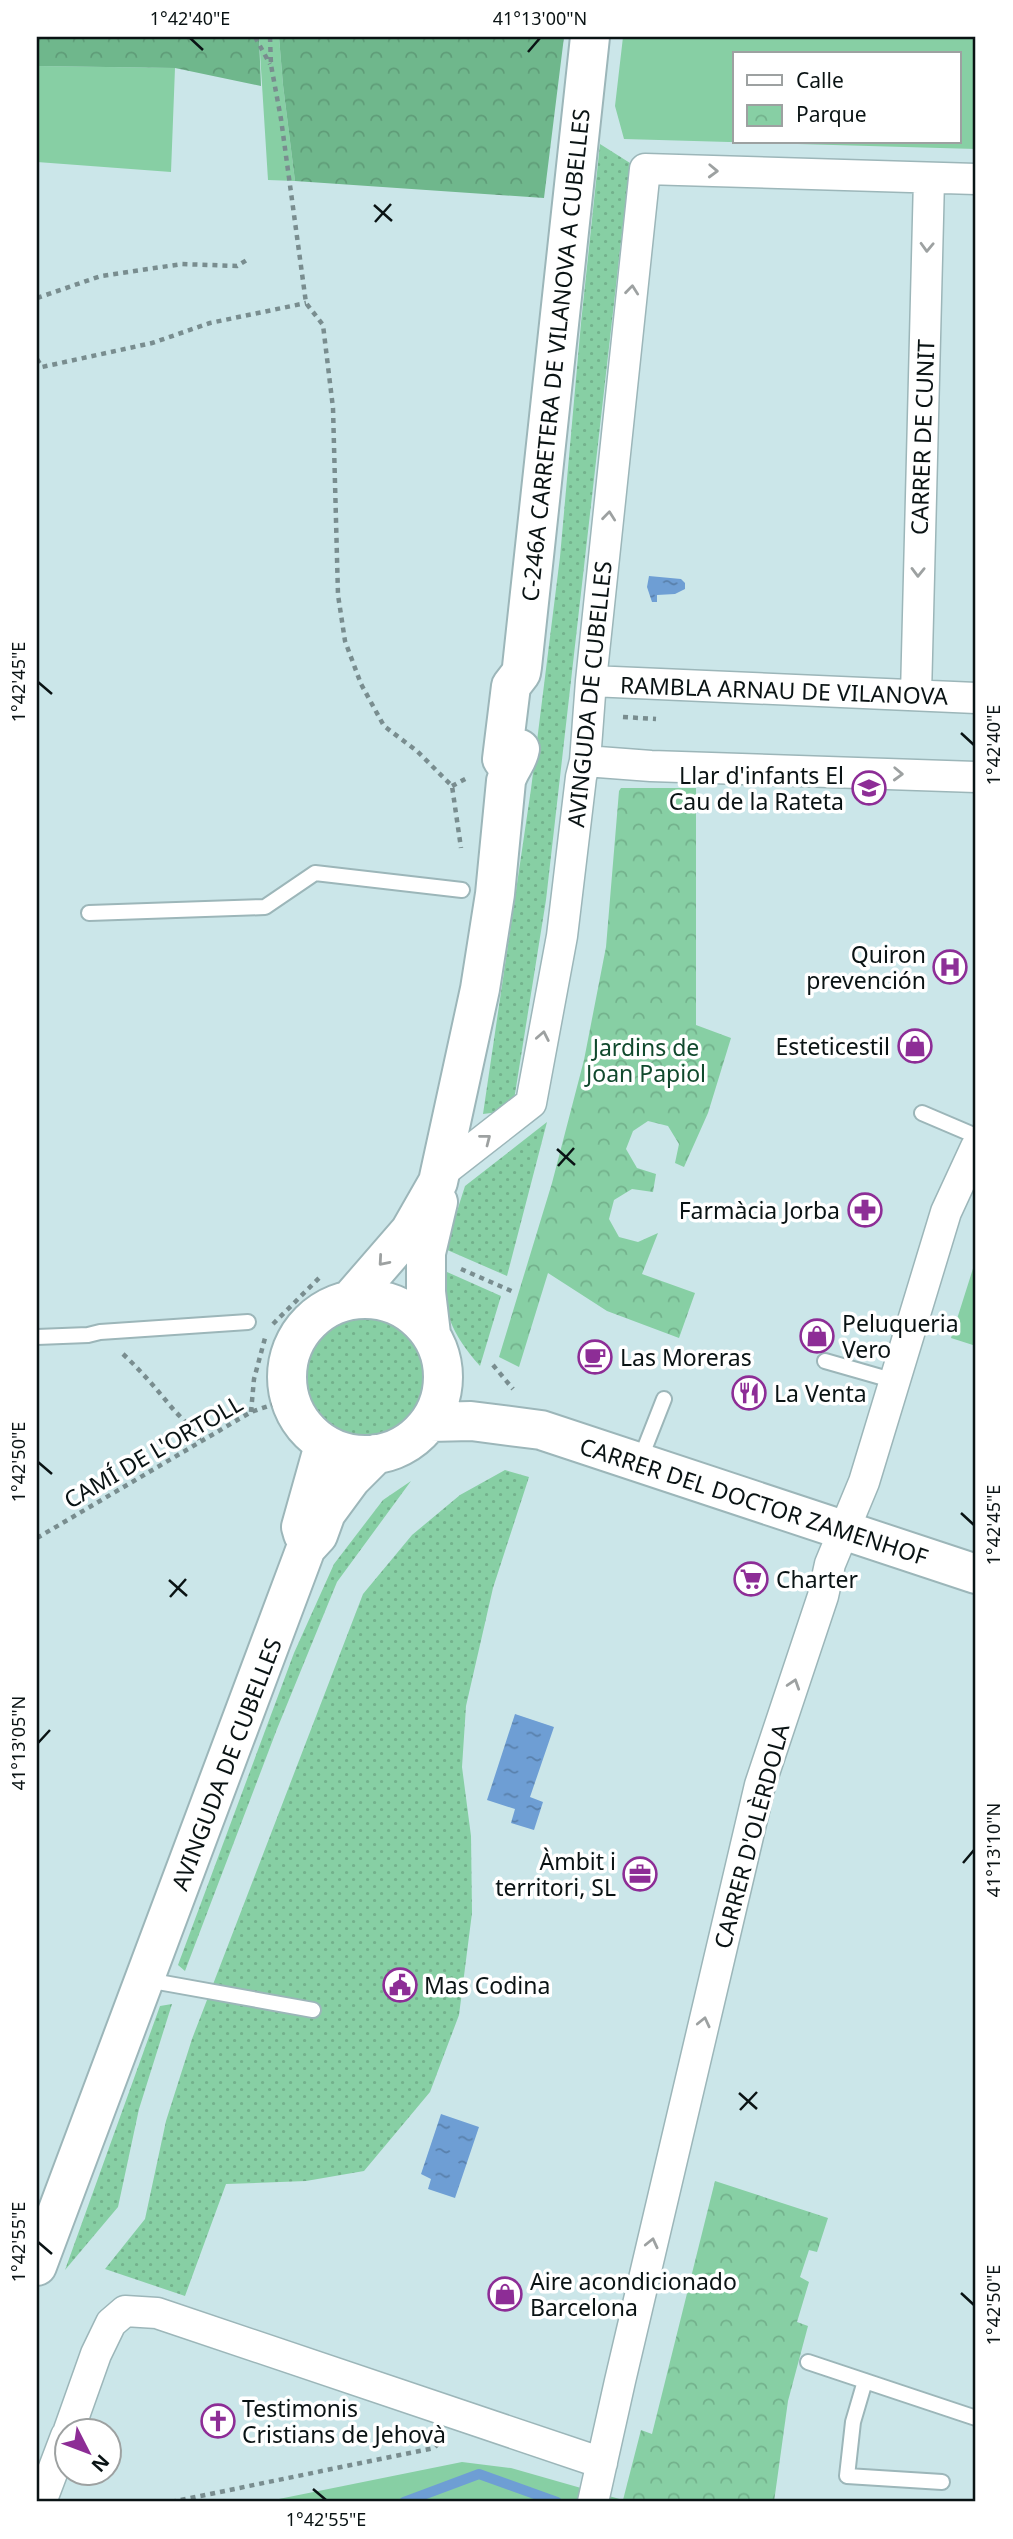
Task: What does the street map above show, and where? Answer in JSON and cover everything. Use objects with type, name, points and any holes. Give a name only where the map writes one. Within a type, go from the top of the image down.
[{"type":"street","name":"C-246A CARRETERA DE VILANOVA A CUBELLES","points":[[431,1334],[426,1292],[426,1253],[480,989],[495,894],[506,781],[509,769],[519,757],[528,679],[521,673],[590,37]]},
{"type":"street","name":"AVINGUDA DE CUBELLES","points":[[439,1180],[531,1103],[562,936],[585,761],[645,169],[929,179]]},
{"type":"street","points":[[929,179],[976,179]]},
{"type":"street","name":"CARRER DE CUNIT","points":[[916,695],[929,179]]},
{"type":"street","name":"RAMBLA ARNAU DE VILANOVA","points":[[591,681],[976,698]]},
{"type":"street","points":[[585,761],[651,766],[976,777]]},
{"type":"street","name":"CARRER D'OLÈRDOLA","points":[[597,2485],[760,1785],[823,1595],[830,1564],[864,1482],[946,1212],[976,1147]]},
{"type":"street","name":"C-246A CARRETERA DE VILANOVA A CUBELLES","points":[[339,1299],[410,1231],[439,1180]]},
{"type":"street","points":[[946,1212],[976,1206]]},
{"type":"street","points":[[306,1548],[301,1527],[311,1441],[304,1423],[285,1401],[286,1367],[300,1331],[310,1320],[339,1299],[375,1298],[393,1303],[412,1313],[425,1325],[439,1347],[442,1374],[440,1402],[430,1422],[400,1449],[376,1454],[355,1457],[311,1441]]},
{"type":"street","points":[[442,1374],[466,1394],[532,1430]]},
{"type":"street","points":[[430,1422],[471,1421],[532,1430]]},
{"type":"street","name":"CARRER DEL DOCTOR ZAMENHOF","points":[[532,1430],[541,1430],[976,1574]]},
{"type":"street","points":[[306,1548],[318,1535],[326,1513],[351,1479],[376,1454]]},
{"type":"street","name":"AVINGUDA DE CUBELLES","points":[[37,2266],[306,1548]]},
{"type":"street","points":[[74,2416],[96,2354],[111,2323],[125,2311],[157,2314],[597,2485]]},
{"type":"street","points":[[41,2502],[52,2473]]},
{"type":"lane","points":[[89,913],[265,906],[315,873],[462,890]]},
{"type":"lane","points":[[922,1113],[976,1136]]},
{"type":"lane","points":[[37,1337],[248,1322]]},
{"type":"lane","points":[[825,1362],[895,1381]]},
{"type":"lane","points":[[639,1463],[664,1399]]},
{"type":"lane","points":[[145,1979],[313,2010]]},
{"type":"lane","points":[[808,2362],[976,2418]]},
{"type":"lane","points":[[865,2381],[853,2422],[847,2476],[942,2482]]},
{"type":"path","points":[[255,37],[271,65]]},
{"type":"path","points":[[270,37],[271,65],[306,303],[323,325],[333,408],[338,595],[345,641],[361,684],[384,726],[417,751],[452,786],[461,848],[462,890]]},
{"type":"path","points":[[37,298],[101,276],[182,264],[237,266],[250,258]]},
{"type":"path","points":[[37,359],[42,367],[152,343],[210,323],[306,303]]},
{"type":"path","points":[[456,1266],[516,1293]]},
{"type":"path","points":[[311,1441],[290,1426],[285,1401],[275,1389],[274,1375],[283,1345],[298,1321],[339,1299]]},
{"type":"path","points":[[100,1332],[149,1379],[169,1405],[193,1428],[200,1441]]},
{"type":"path","name":"CAMÍ DE L'ORTOLL","points":[[37,1538],[251,1412],[285,1401]]},
{"type":"path","points":[[171,2502],[434,2448],[444,2438]]},
{"type":"green space","points":[[37,37],[259,37],[261,86],[175,68],[37,66]]},
{"type":"green space","points":[[259,37],[279,37],[295,181],[268,180]]},
{"type":"green space","points":[[279,37],[564,37],[544,198],[295,181]]},
{"type":"green space","points":[[623,37],[976,37],[976,149],[800,144],[960,144],[960,52],[733,52],[733,142],[624,139],[615,106]]},
{"type":"green space","points":[[37,66],[175,68],[171,172],[37,162]]},
{"type":"green space","points":[[600,144],[630,163],[546,900],[514,1100],[499,1112],[483,1114],[531,789],[560,557]]},
{"type":"green space","name":"Jardins de Joan Papiol","points":[[621,788],[696,788],[696,1025],[731,1038],[708,1113],[684,1167],[675,1163],[679,1144],[668,1126],[648,1121],[633,1131],[626,1149],[637,1168],[656,1174],[653,1192],[632,1189],[614,1200],[609,1219],[619,1237],[638,1242],[658,1233],[642,1274],[695,1293],[679,1338],[607,1311],[548,1273],[519,1367],[499,1357],[552,1183],[584,1060],[606,947]]},
{"type":"green space","points":[[547,1122],[507,1276],[445,1249],[465,1186]]},
{"type":"green space","points":[[976,1259],[976,1346],[951,1338]]},
{"type":"green space","points":[[438,1268],[501,1296],[480,1366],[461,1342],[450,1321]]},
{"type":"green space","points":[[365,1317],[388,1322],[407,1335],[420,1354],[425,1377],[420,1400],[407,1419],[388,1432],[365,1437],[342,1432],[323,1419],[310,1400],[305,1377],[310,1354],[323,1335],[342,1322]]},
{"type":"green space","points":[[505,1470],[529,1477],[493,1588],[466,1706],[462,1767],[471,1836],[472,1913],[459,2015],[430,2092],[364,2171],[306,2181],[226,2184],[185,2296],[105,2269],[145,2219],[166,2121],[192,2039],[363,1594],[412,1535],[460,1495]]},
{"type":"green space","points":[[411,1481],[337,1582],[277,1729],[185,1971],[178,1965],[294,1653],[334,1564],[383,1500]]},
{"type":"green space","points":[[172,2004],[139,2109],[118,2207],[65,2270],[160,2006]]},
{"type":"green space","points":[[715,2181],[828,2218],[817,2252],[809,2250],[800,2277],[809,2282],[797,2322],[808,2326],[788,2401],[774,2502],[623,2500],[641,2430],[652,2434]]},
{"type":"green space","points":[[462,2462],[511,2468],[623,2500],[634,2498],[667,2502],[264,2502]]},
{"type":"water","points":[[649,576],[681,579],[685,583],[685,589],[675,594],[657,595],[657,602],[652,602],[647,587]]},
{"type":"water","points":[[515,1714],[554,1727],[530,1797],[543,1802],[534,1830],[511,1823],[515,1809],[487,1800]]},
{"type":"water","points":[[441,2114],[479,2127],[455,2198],[428,2189],[431,2179],[421,2174]]},
{"type":"waterway","points":[[404,2502],[479,2474],[557,2502]]},
{"type":"place","name":"Llar d'infants El Cau de la Rateta","points":[[869,788]]},
{"type":"place","name":"Quiron prevención","points":[[950,967]]},
{"type":"place","name":"Esteticestil","points":[[915,1046]]},
{"type":"place","name":"Farmàcia Jorba","points":[[865,1210]]},
{"type":"place","name":"Peluqueria Vero","points":[[817,1336]]},
{"type":"place","name":"Las Moreras","points":[[595,1357]]},
{"type":"place","name":"La Venta","points":[[749,1393]]},
{"type":"place","name":"Charter","points":[[751,1579]]},
{"type":"place","name":"Àmbit i territori, SL","points":[[640,1874]]},
{"type":"place","name":"Mas Codina","points":[[400,1985]]},
{"type":"place","name":"Aire acondicionado Barcelona","points":[[505,2294]]},
{"type":"place","name":"Testimonis Cristians de Jehovà","points":[[218,2421]]}]
